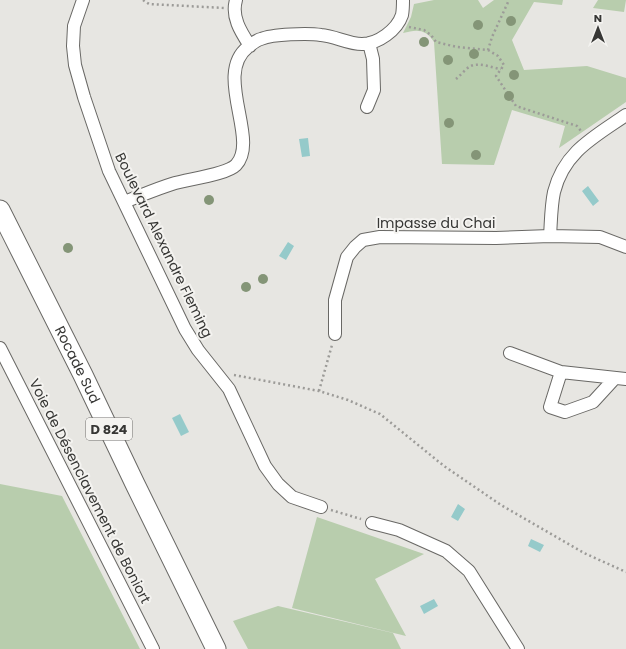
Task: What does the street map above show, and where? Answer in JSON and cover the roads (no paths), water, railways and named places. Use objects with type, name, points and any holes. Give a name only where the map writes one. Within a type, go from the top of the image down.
[{"type":"main road","name":"Rocade Sud","points":[[0,210],[83,375],[216,649]]},
{"type":"street","name":"Boulevard Alexandre Fleming","points":[[83,0],[74,26],[72,46],[75,65],[84,97],[109,171],[185,330],[198,350],[229,389],[266,466],[278,484],[292,497],[321,507]]},
{"type":"street","points":[[124,202],[172,184],[226,170],[235,166],[240,159],[243,144],[235,84],[235,70],[237,60],[244,50],[261,39],[278,35],[321,35],[352,43],[369,43],[382,38],[397,24],[402,14],[403,0]]},
{"type":"street","points":[[235,5],[238,26],[250,46]]},
{"type":"street","points":[[367,107],[374,90],[373,59],[369,43]]},
{"type":"street","points":[[550,236],[554,193],[561,171],[572,155],[626,115]]},
{"type":"street","name":"Impasse du Chai","points":[[335,334],[335,300],[347,257],[363,240],[380,236],[496,238],[550,236],[600,237],[626,247]]},
{"type":"street","name":"Voie de Désenclavement de Boniort","points":[[0,348],[153,649]]},
{"type":"street","points":[[510,353],[561,372],[621,379]]},
{"type":"street","points":[[561,372],[550,407],[565,412],[593,402],[621,379]]},
{"type":"street","points":[[372,523],[399,530],[446,551],[469,571],[518,649]]},
{"type":"water","points":[[308,138],[310,156],[302,157],[299,139]]},
{"type":"water","points":[[588,186],[599,201],[593,206],[582,191]]},
{"type":"water","points":[[288,242],[294,246],[286,260],[279,256]]},
{"type":"water","points":[[180,414],[189,432],[181,436],[172,418]]},
{"type":"water","points":[[458,504],[465,509],[458,521],[451,517]]},
{"type":"water","points":[[531,539],[544,545],[540,552],[528,546]]},
{"type":"water","points":[[434,599],[438,606],[424,614],[420,606]]}]
